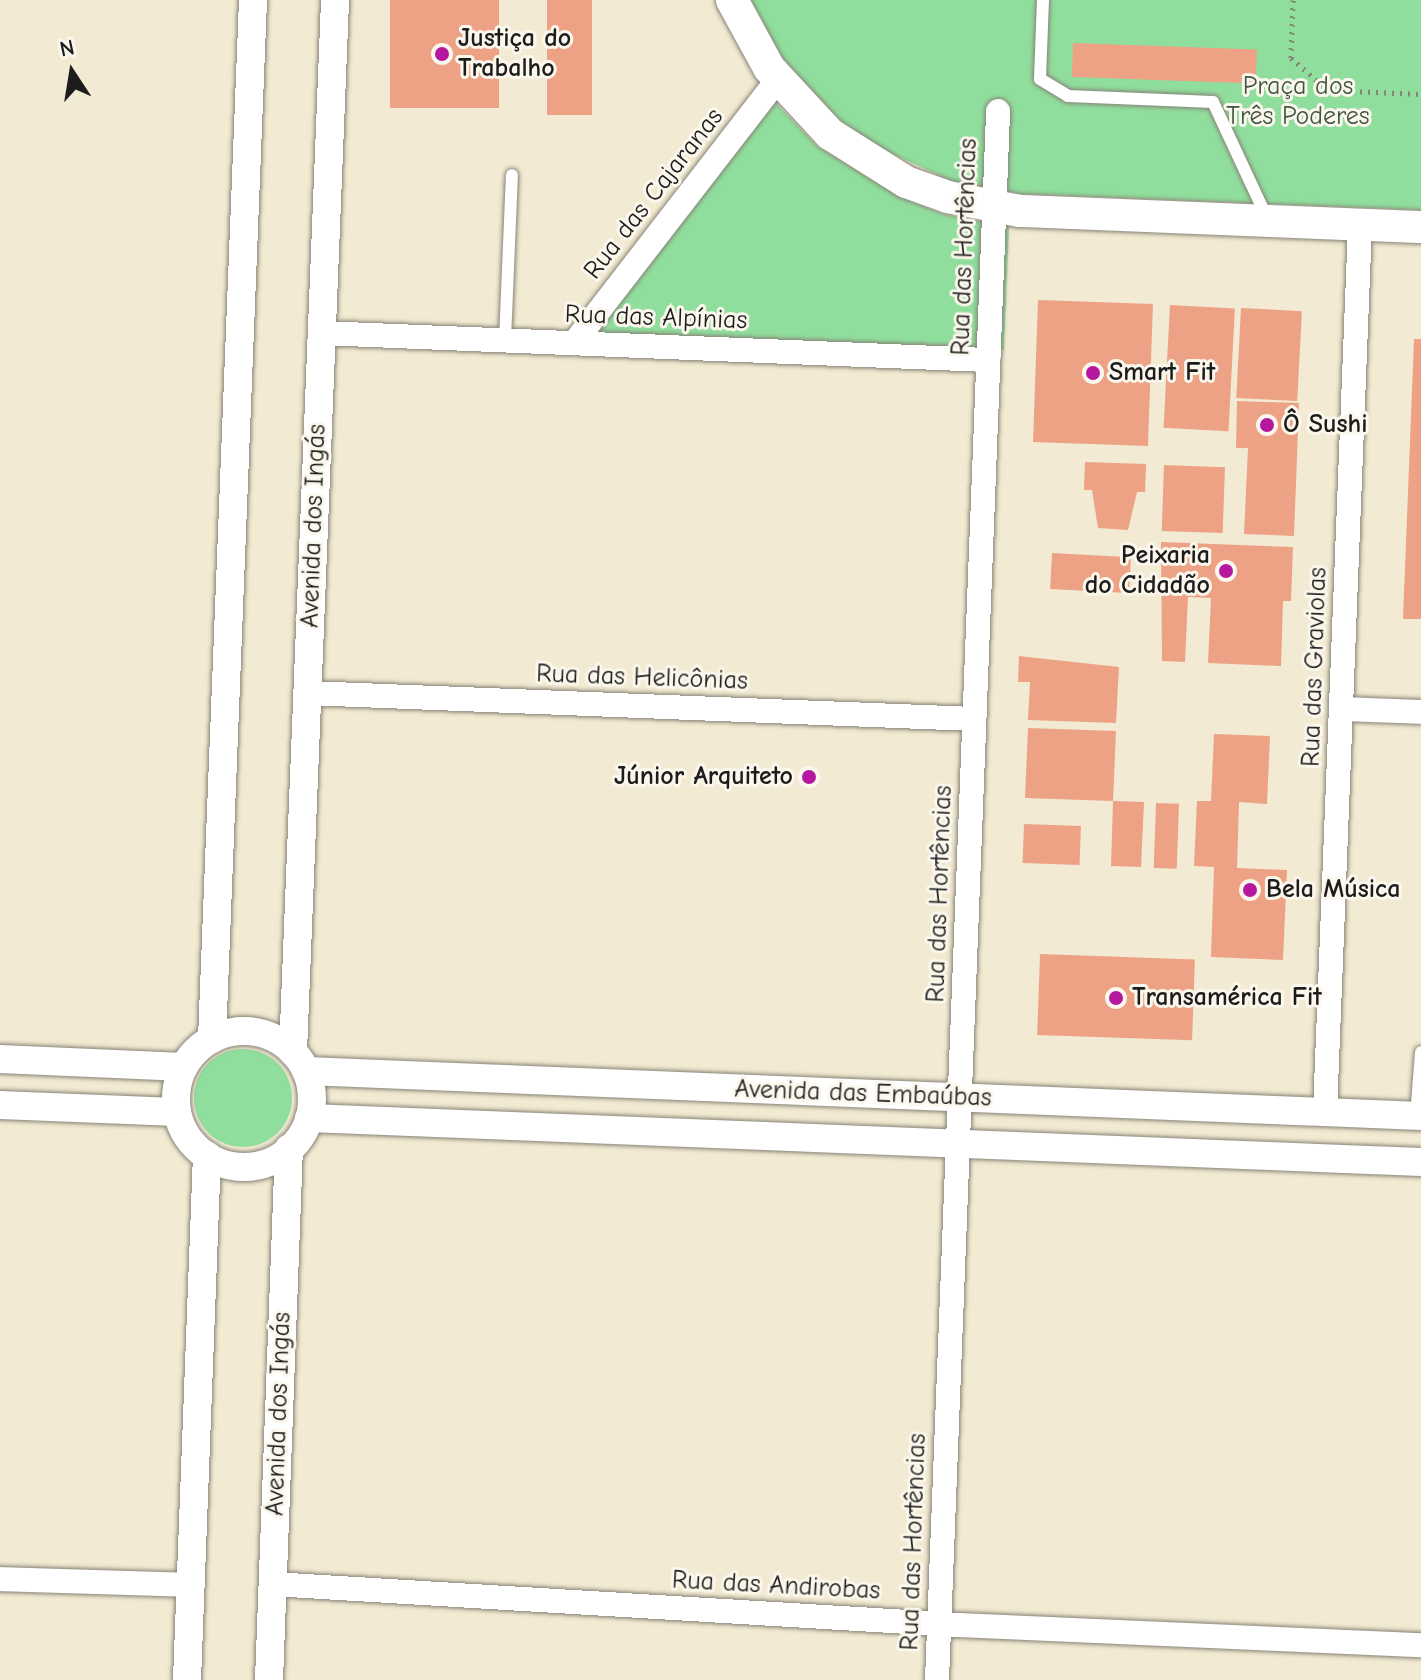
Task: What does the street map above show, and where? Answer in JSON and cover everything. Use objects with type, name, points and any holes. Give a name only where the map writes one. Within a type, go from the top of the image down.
[{"type":"main road","points":[[732,0],[778,79],[830,134],[867,160],[934,192],[994,208],[1421,227]]},
{"type":"street","points":[[253,0],[212,1039],[184,1067],[177,1083],[177,1112],[187,1136],[207,1155],[233,1166],[252,1166],[289,1148],[309,1118],[312,1092],[299,1062]]},
{"type":"street","name":"Avenida dos Ingás","points":[[299,1062],[307,693],[335,0]]},
{"type":"street","name":"Rua das Cajaranas","points":[[574,343],[778,79]]},
{"type":"street","name":"Rua das Hortências","points":[[937,1680],[998,111]]},
{"type":"street","name":"Rua das Graviolas","points":[[1325,1112],[1360,225]]},
{"type":"street","name":"Rua das Alpínias","points":[[321,333],[988,360]]},
{"type":"street","name":"Rua das Helicônias","points":[[307,693],[974,719]]},
{"type":"street","points":[[1341,709],[1421,712]]},
{"type":"street","name":"Avenida das Embaúbas","points":[[212,1039],[226,1033],[260,1032],[299,1062],[960,1097],[1419,1116]]},
{"type":"street","points":[[0,1059],[184,1067]]},
{"type":"street","points":[[0,1105],[177,1112]]},
{"type":"street","name":"Avenida das Embaúbas","points":[[309,1118],[1421,1162]]},
{"type":"street","name":"Avenida dos Ingás","points":[[269,1680],[289,1148]]},
{"type":"street","points":[[187,1680],[207,1155]]},
{"type":"street","points":[[0,1579],[190,1585]]},
{"type":"street","name":"Rua das Andirobas","points":[[272,1584],[939,1624],[1421,1645]]},
{"type":"lane","points":[[1043,0],[1040,79],[1068,96],[1213,102],[1268,221]]},
{"type":"lane","points":[[505,340],[512,175]]},
{"type":"lane","points":[[1419,1116],[1421,1052]]},
{"type":"path","points":[[1293,0],[1291,58],[1328,90],[1421,94]]},
{"type":"green space","name":"Praça dos Três Poderes","points":[[751,0],[1421,0],[1421,210],[1023,194],[953,182],[876,146],[841,121],[782,58]]},
{"type":"green space","points":[[774,101],[817,146],[898,196],[942,214],[1009,227],[1004,350],[595,334]]},
{"type":"green space","points":[[243,1049],[262,1052],[278,1063],[289,1079],[292,1098],[289,1117],[278,1133],[262,1144],[243,1147],[224,1144],[208,1133],[197,1117],[194,1098],[197,1079],[208,1063],[224,1052]]},
{"type":"building","name":"Justiça do Trabalho","points":[[390,0],[499,0],[499,108],[390,108]]},
{"type":"building","points":[[547,0],[592,0],[592,115],[547,115]]},
{"type":"building","points":[[1073,43],[1257,49],[1256,83],[1072,77]]},
{"type":"building","name":"Smart Fit","points":[[1038,300],[1153,304],[1148,446],[1033,442]]},
{"type":"building","points":[[1170,305],[1235,308],[1228,431],[1164,428]]},
{"type":"building","points":[[1241,308],[1302,311],[1297,401],[1236,398]]},
{"type":"building","points":[[1414,339],[1421,339],[1421,619],[1403,619]]},
{"type":"building","points":[[1237,401],[1299,403],[1294,536],[1244,534],[1248,448],[1236,448]]},
{"type":"building","points":[[1085,462],[1146,464],[1145,492],[1137,492],[1128,530],[1098,528],[1092,490],[1084,490]]},
{"type":"building","points":[[1164,465],[1225,467],[1223,533],[1162,531]]},
{"type":"building","points":[[1161,542],[1293,547],[1291,601],[1283,601],[1281,666],[1208,663],[1211,598],[1188,597],[1185,662],[1162,661]]},
{"type":"building","points":[[1052,553],[1131,557],[1129,593],[1050,589]]},
{"type":"building","points":[[1019,656],[1119,667],[1116,723],[1028,720],[1030,682],[1018,682]]},
{"type":"building","points":[[1028,728],[1116,731],[1113,801],[1025,798]]},
{"type":"building","points":[[1214,734],[1270,736],[1267,804],[1239,802],[1237,868],[1287,870],[1283,960],[1211,957],[1214,867],[1194,866],[1197,801],[1211,801]]},
{"type":"building","points":[[1113,801],[1144,802],[1141,867],[1111,866]]},
{"type":"building","points":[[1156,803],[1179,804],[1177,869],[1154,868]]},
{"type":"building","points":[[1024,824],[1081,826],[1080,865],[1023,863]]},
{"type":"building","name":"Transamérica Fit","points":[[1040,954],[1195,959],[1192,1040],[1037,1035]]},
{"type":"place","name":"Justiça do Trabalho","points":[[442,54]]},
{"type":"place","name":"Smart Fit","points":[[1093,373]]},
{"type":"place","name":"Ô Sushi","points":[[1267,425]]},
{"type":"place","name":"Peixaria do Cidadão","points":[[1226,571]]},
{"type":"place","name":"Júnior Arquiteto","points":[[809,777]]},
{"type":"place","name":"Bela Música","points":[[1250,890]]},
{"type":"place","name":"Transamérica Fit","points":[[1116,998]]}]
